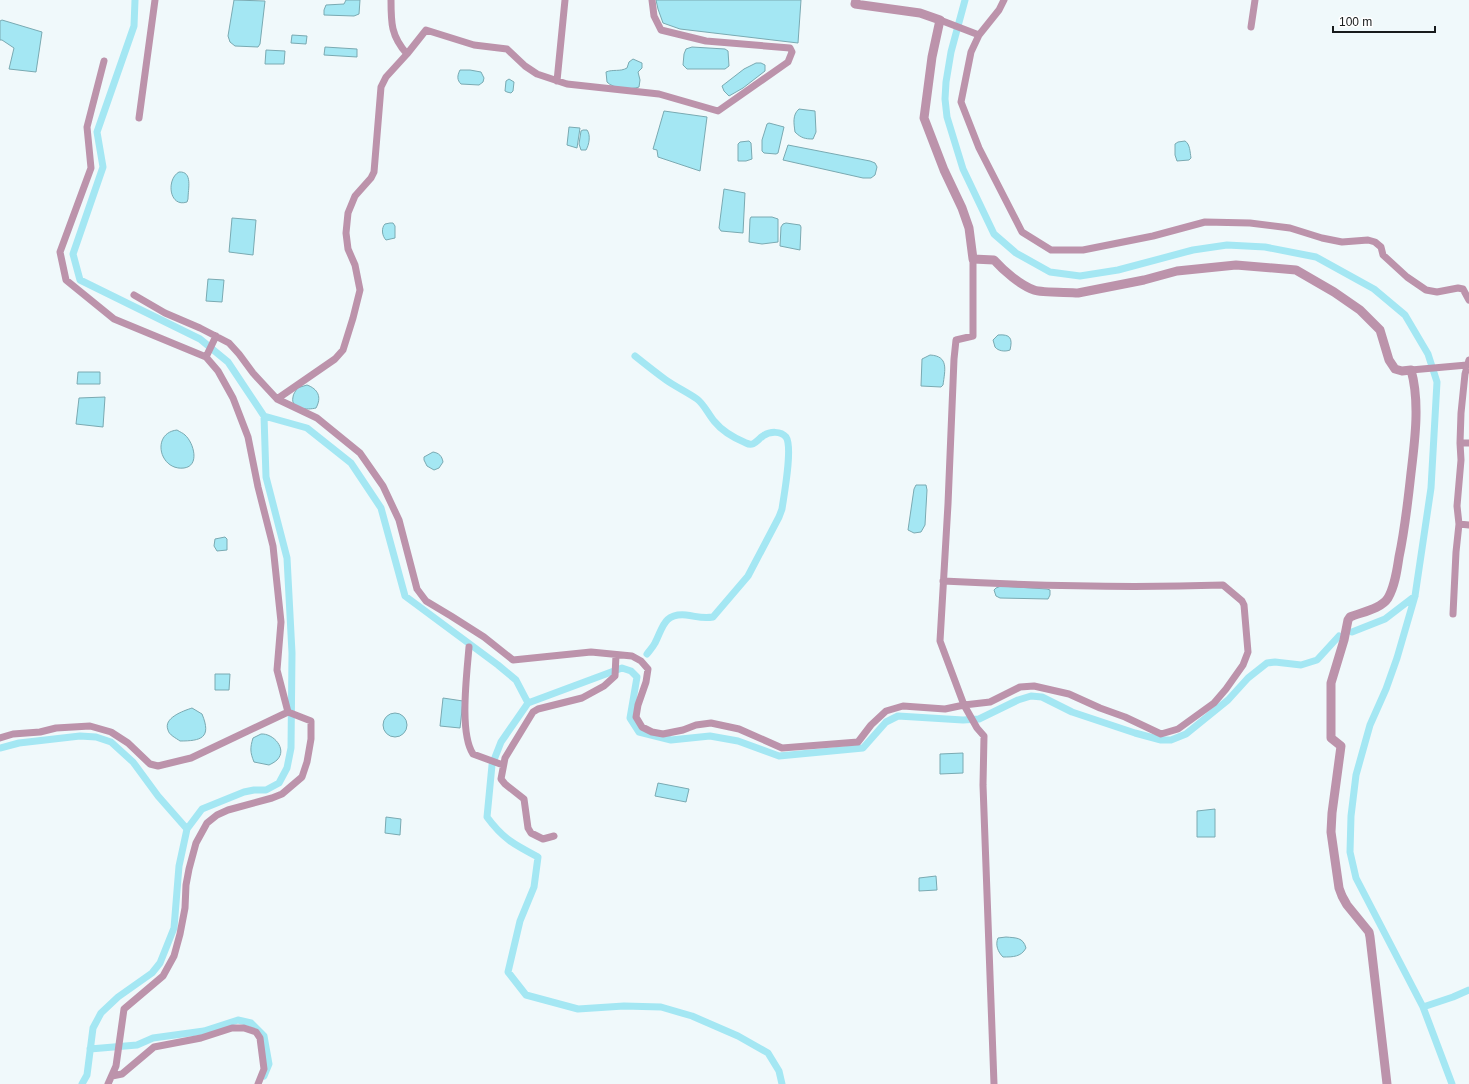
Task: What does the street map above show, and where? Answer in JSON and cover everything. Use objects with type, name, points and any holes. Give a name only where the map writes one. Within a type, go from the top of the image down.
[{"type":"street","points":[[139,118],[155,0]]},
{"type":"street","points":[[391,0],[393,31],[400,46],[407,54]]},
{"type":"street","points":[[557,81],[565,0]]},
{"type":"street","points":[[277,399],[335,359],[342,350],[353,318],[360,290],[355,265],[348,249],[346,233],[348,213],[354,196],[371,178],[374,172],[381,88],[386,77],[426,30],[474,45],[507,49],[525,66],[537,74],[557,81],[568,84],[659,94],[718,111],[788,62],[792,52],[790,48],[706,41],[661,30],[654,16],[652,0]]},
{"type":"street","points":[[856,0],[855,4],[920,14],[979,35]]},
{"type":"street","points":[[1004,0],[999,10],[979,35],[971,52],[961,102],[979,148],[1022,232],[1051,250],[1083,250],[1153,236],[1205,222],[1250,222],[1290,228],[1322,238],[1342,242],[1368,240],[1375,242],[1381,247],[1383,255],[1407,277],[1426,290],[1437,292],[1458,288],[1463,289],[1469,300]]},
{"type":"street","points":[[1251,27],[1255,0]]},
{"type":"street","points":[[940,20],[932,57],[924,118],[967,221],[974,259],[973,336],[956,340],[954,358],[940,641],[966,707],[977,728],[984,736],[984,785],[994,1084]]},
{"type":"street","points":[[104,61],[87,127],[91,168],[60,252],[66,280],[114,319],[206,357],[218,371],[233,398],[248,437],[258,487],[273,546],[281,622],[277,670],[288,712]]},
{"type":"street","points":[[974,259],[994,260],[1007,274],[1035,290],[1078,293],[1144,280],[1177,271],[1236,265],[1296,270],[1334,292],[1360,310],[1380,330],[1390,360],[1395,369],[1402,371],[1468,362],[1463,393],[1460,443],[1461,460],[1457,506],[1458,524],[1453,614]]},
{"type":"street","points":[[134,295],[165,313],[229,342],[253,374],[277,399],[317,418],[360,453],[383,486],[399,520],[418,589],[426,602],[484,637],[513,660],[591,652],[632,656],[641,661],[648,670],[636,717],[642,727],[652,732],[663,734],[683,730],[696,725],[711,723],[739,729],[782,748],[858,742],[871,725],[886,711],[902,706],[945,709],[966,707],[990,702],[1020,687],[1034,686],[1069,694],[1125,717],[1161,734],[1178,729],[1214,703],[1244,665],[1248,652],[1244,605],[1242,601],[1223,585],[1170,587],[1062,586],[943,581]]},
{"type":"street","points":[[206,357],[216,336]]},
{"type":"street","points":[[1387,1084],[1369,932],[1342,896],[1339,888],[1332,832],[1332,813],[1342,746],[1331,738],[1331,689],[1348,620],[1350,617],[1381,604],[1388,598],[1394,581],[1405,530],[1415,434],[1415,387],[1410,370]]},
{"type":"street","points":[[1460,443],[1469,443]]},
{"type":"street","points":[[1458,524],[1469,525]]},
{"type":"street","points":[[469,647],[466,696],[466,730],[468,745],[474,754],[503,765]]},
{"type":"street","points":[[554,836],[543,839],[531,833],[528,828],[524,799],[501,779],[503,765],[512,745],[533,712],[538,709],[582,698],[604,686],[615,676],[616,655]]},
{"type":"street","points":[[0,738],[13,734],[40,732],[56,728],[90,726],[111,732],[128,743],[150,764],[158,766],[192,758],[288,712],[311,722],[311,739],[307,762],[302,777],[282,794],[228,810],[217,815],[207,823],[196,842],[189,869],[186,886],[185,908],[174,956],[163,976],[124,1008],[116,1066],[108,1084]]},
{"type":"street","points":[[112,1076],[122,1074],[154,1047],[196,1039],[232,1028],[244,1028],[256,1032],[260,1038],[264,1069],[258,1084]]},
{"type":"water","points":[[234,0],[265,1],[260,44],[258,47],[235,46],[230,42],[228,36]]},
{"type":"water","points":[[346,0],[360,0],[359,14],[354,16],[324,15],[326,5],[344,4]]},
{"type":"water","points":[[656,0],[801,0],[798,43],[680,29],[663,23]]},
{"type":"water","points":[[2,20],[42,32],[36,72],[9,69],[14,48],[0,40],[0,21]]},
{"type":"water","points":[[292,35],[307,36],[306,44],[291,43]]},
{"type":"water","points":[[325,47],[357,49],[357,57],[324,55]]},
{"type":"water","points":[[692,47],[725,49],[728,51],[729,66],[725,69],[687,69],[683,65],[684,54],[686,49]]},
{"type":"water","points":[[266,50],[285,51],[284,64],[265,64]]},
{"type":"water","points":[[633,59],[642,63],[642,68],[638,72],[640,80],[639,87],[623,88],[614,86],[607,82],[606,72],[627,68],[629,62]]},
{"type":"water","points":[[756,63],[765,65],[765,71],[743,88],[729,96],[724,91],[722,86],[744,69]]},
{"type":"water","points":[[460,70],[481,72],[484,78],[483,82],[479,85],[461,84],[458,78]]},
{"type":"water","points":[[509,79],[514,82],[513,91],[511,93],[505,91],[506,81]]},
{"type":"water","points":[[799,109],[815,111],[816,132],[813,139],[803,138],[795,132],[794,117]]},
{"type":"water","points":[[664,111],[707,117],[700,171],[658,157],[657,150],[653,149]]},
{"type":"water","points":[[769,123],[784,127],[778,153],[776,154],[764,153],[762,151],[762,140],[767,124]]},
{"type":"water","points":[[569,127],[580,128],[577,148],[567,145]]},
{"type":"water","points":[[587,130],[589,135],[589,143],[586,150],[581,150],[579,144],[581,131]]},
{"type":"water","points":[[749,141],[751,143],[752,159],[738,161],[738,144],[740,142]]},
{"type":"water","points":[[1185,141],[1189,146],[1191,158],[1189,160],[1177,161],[1175,155],[1175,144]]},
{"type":"water","points":[[788,145],[870,161],[875,163],[877,167],[875,175],[871,178],[863,178],[783,160]]},
{"type":"water","points":[[179,172],[186,174],[189,181],[187,202],[181,203],[176,201],[171,192],[172,180]]},
{"type":"water","points":[[724,189],[745,193],[743,233],[721,231],[719,228]]},
{"type":"water","points":[[751,217],[772,217],[778,219],[778,242],[762,244],[749,242]]},
{"type":"water","points":[[232,218],[256,220],[253,255],[229,252]]},
{"type":"water","points":[[393,223],[395,226],[395,238],[386,240],[383,234],[383,228],[385,224]]},
{"type":"water","points":[[786,223],[800,225],[800,250],[780,246],[781,227]]},
{"type":"water","points":[[208,279],[224,280],[222,302],[206,301]]},
{"type":"water","points":[[998,335],[1005,335],[1010,338],[1010,350],[1002,351],[995,347],[993,340]]},
{"type":"water","points":[[930,355],[936,356],[943,361],[945,369],[943,385],[941,387],[921,386],[922,359]]},
{"type":"water","points":[[78,372],[100,372],[100,384],[77,384]]},
{"type":"water","points":[[307,385],[314,389],[318,394],[319,400],[316,408],[300,408],[294,404],[293,395],[297,388]]},
{"type":"water","points":[[105,397],[103,427],[76,424],[79,398]]},
{"type":"water","points":[[177,430],[184,434],[193,448],[194,459],[189,466],[184,468],[175,467],[169,464],[161,451],[161,444],[164,438],[169,433]]},
{"type":"water","points":[[433,452],[440,455],[443,462],[439,468],[434,470],[427,466],[424,460],[424,457]]},
{"type":"water","points":[[916,485],[926,485],[927,490],[925,525],[921,532],[914,533],[908,530],[914,489]]},
{"type":"water","points":[[225,537],[227,539],[227,550],[217,551],[214,546],[215,539]]},
{"type":"water","points":[[1001,586],[1047,589],[1050,590],[1050,595],[1048,599],[1000,598],[996,596],[994,590]]},
{"type":"water","points":[[215,674],[230,674],[229,690],[215,690]]},
{"type":"water","points":[[443,698],[463,701],[460,728],[440,726]]},
{"type":"water","points":[[192,708],[202,714],[206,728],[205,733],[199,739],[180,741],[169,732],[167,726],[168,722],[175,716]]},
{"type":"water","points":[[395,713],[400,714],[406,720],[406,730],[400,736],[395,737],[390,736],[384,730],[383,725],[384,720],[390,714]]},
{"type":"water","points":[[261,734],[270,736],[278,742],[280,747],[280,756],[276,761],[269,765],[254,762],[252,755],[251,747],[253,738]]},
{"type":"water","points":[[963,753],[963,773],[940,774],[940,754]]},
{"type":"water","points":[[658,783],[689,789],[686,802],[655,796]]},
{"type":"water","points":[[1215,809],[1215,837],[1197,837],[1197,811]]},
{"type":"water","points":[[386,817],[401,819],[400,835],[385,833]]},
{"type":"water","points":[[936,876],[937,890],[919,891],[919,878]]},
{"type":"water","points":[[1006,937],[1021,940],[1025,944],[1026,948],[1019,955],[1013,957],[1003,957],[998,948],[997,941],[998,938]]},
{"type":"waterway","points":[[135,0],[134,26],[97,132],[103,167],[73,254],[80,280],[200,339],[228,362],[264,416],[266,477],[287,558],[292,653],[291,748],[287,768],[279,783],[266,790],[244,792],[202,809],[187,829]]},
{"type":"waterway","points":[[965,0],[951,52],[946,82],[945,99],[947,117],[963,169],[994,234],[1016,253],[1050,272],[1080,276],[1118,270],[1193,250],[1227,245],[1265,247],[1316,257],[1374,289],[1405,315],[1428,354],[1437,382],[1431,488],[1415,596],[1397,658],[1386,689],[1370,725],[1356,775],[1351,816],[1350,852],[1356,878],[1423,1007],[1452,1084]]},
{"type":"waterway","points":[[635,356],[666,380],[697,399],[717,425],[724,431],[749,444],[755,442],[766,434],[778,433],[786,437],[789,450],[782,509],[748,576],[713,617],[702,618],[678,615],[668,619],[647,654]]},
{"type":"waterway","points":[[264,416],[307,428],[351,463],[381,508],[405,596],[516,680],[528,703]]},
{"type":"waterway","points":[[1352,632],[1385,619],[1415,596]]},
{"type":"waterway","points":[[782,1084],[779,1071],[768,1053],[738,1036],[692,1016],[661,1007],[624,1006],[578,1009],[526,995],[508,972],[520,921],[534,887],[538,857],[510,841],[498,831],[487,817],[492,765],[501,742],[528,703],[622,668],[631,671],[637,677],[630,718],[639,732],[671,740],[710,736],[738,741],[779,756],[863,748],[886,722],[898,716],[963,720],[979,719],[1018,700],[1031,696],[1042,697],[1072,712],[1135,733],[1161,740],[1171,740],[1186,734],[1228,700],[1248,678],[1267,663],[1275,662],[1301,665],[1317,660],[1339,636]]},
{"type":"waterway","points":[[0,748],[19,743],[80,736],[96,737],[111,742],[133,762],[158,796],[187,829],[179,866],[174,928],[160,963],[152,973],[118,997],[101,1013],[93,1028],[87,1075],[82,1084]]},
{"type":"waterway","points":[[1423,1007],[1469,990]]},
{"type":"waterway","points":[[90,1049],[137,1045],[153,1038],[204,1031],[238,1020],[251,1023],[264,1036],[269,1064],[264,1076]]}]
